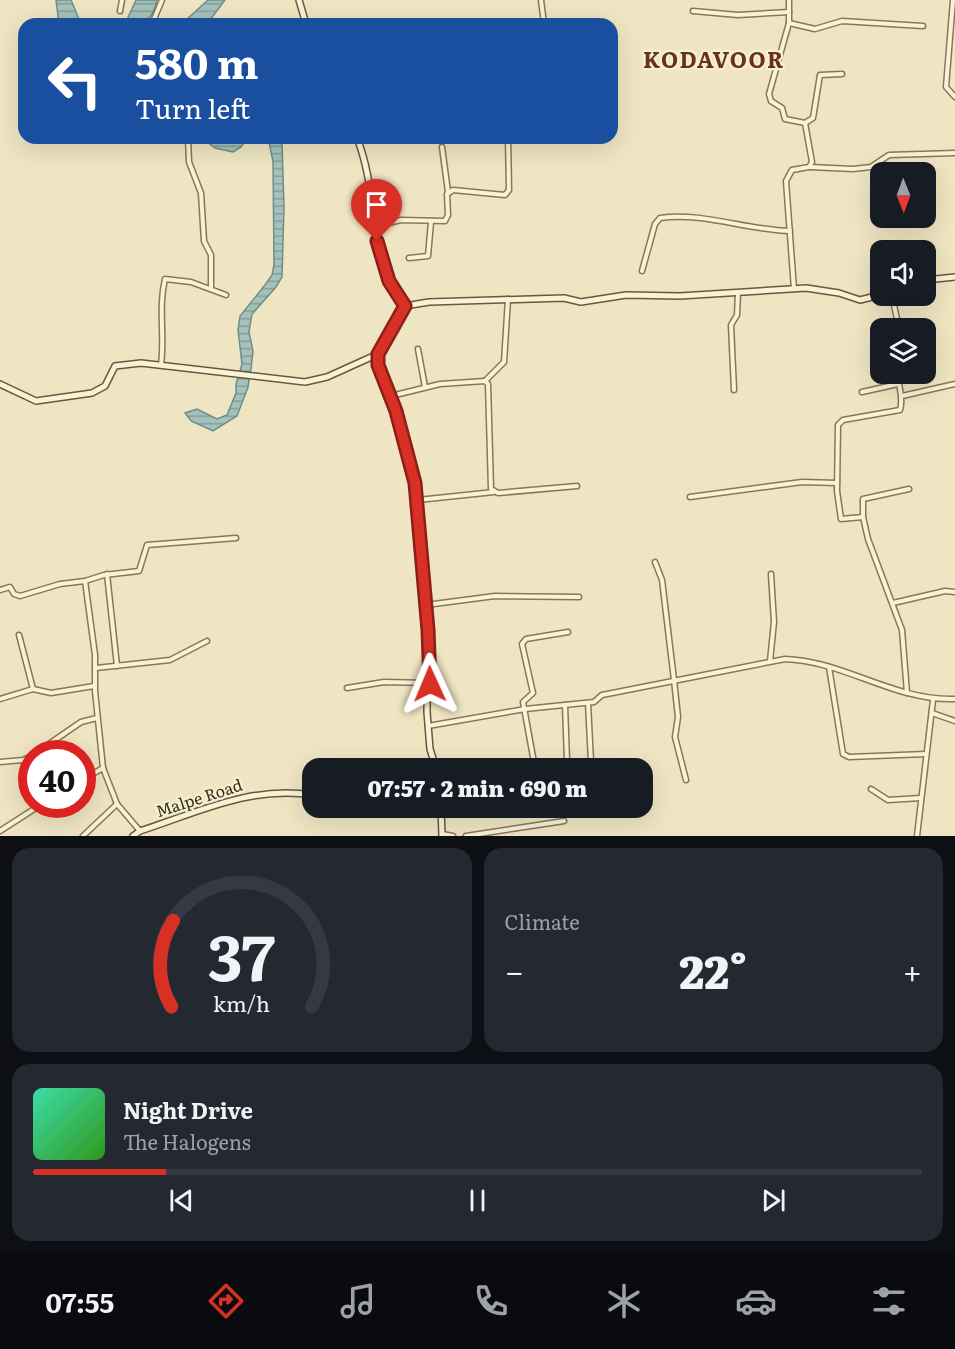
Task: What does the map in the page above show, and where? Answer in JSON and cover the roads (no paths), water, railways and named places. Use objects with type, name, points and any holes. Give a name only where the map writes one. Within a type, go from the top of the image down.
[{"type":"street","points":[[120,11],[122,0]]},
{"type":"street","points":[[154,18],[162,0]]},
{"type":"street","points":[[299,0],[304,18]]},
{"type":"street","points":[[541,0],[543,18]]},
{"type":"street","points":[[789,0],[789,23],[769,94],[771,101],[782,108],[785,119],[805,123],[813,118],[820,75],[842,74]]},
{"type":"street","points":[[953,0],[953,27],[946,87],[955,97]]},
{"type":"street","points":[[693,11],[738,15],[789,12]]},
{"type":"street","points":[[789,23],[815,29],[842,21],[923,26]]},
{"type":"street","points":[[805,123],[812,162],[809,167]]},
{"type":"street","points":[[188,144],[189,162],[201,193],[204,241],[211,255],[211,289]]},
{"type":"street","points":[[359,144],[389,281],[405,306]]},
{"type":"street","points":[[448,192],[453,190],[508,193],[508,144]]},
{"type":"street","points":[[375,226],[401,220],[431,222],[447,218],[448,192],[442,147]]},
{"type":"street","points":[[794,289],[788,175],[792,170],[809,167],[853,169],[871,166],[889,155],[955,153]]},
{"type":"street","points":[[642,272],[655,224],[660,218],[698,217],[758,230],[790,231]]},
{"type":"street","points":[[409,258],[429,256],[431,222]]},
{"type":"street","points":[[936,279],[955,277]]},
{"type":"street","points":[[161,365],[164,337],[160,319],[165,279],[191,282],[226,295]]},
{"type":"street","points":[[405,306],[429,302],[508,299],[564,298],[581,302],[626,296],[738,293],[806,288],[839,293],[860,300],[870,298]]},
{"type":"street","points":[[734,390],[731,325],[737,315],[738,293]]},
{"type":"street","points":[[391,396],[425,387],[485,381],[504,362],[508,299]]},
{"type":"street","points":[[405,306],[378,354],[378,365],[391,396],[418,500],[430,683],[428,726],[433,758]]},
{"type":"street","points":[[418,349],[425,387]]},
{"type":"street","points":[[0,384],[36,401],[92,393],[105,386],[115,366],[141,363],[305,382],[327,377],[378,354]]},
{"type":"street","points":[[485,381],[488,384],[491,489],[494,492]]},
{"type":"street","points":[[862,392],[898,384],[902,396],[902,406],[897,412],[840,422],[837,483],[839,517],[844,520],[863,517]]},
{"type":"street","points":[[902,396],[955,384]]},
{"type":"street","points":[[690,497],[802,482],[837,483]]},
{"type":"street","points":[[418,500],[577,486]]},
{"type":"street","points":[[907,693],[904,636],[868,539],[861,503],[866,498],[909,489]]},
{"type":"street","points":[[0,590],[10,587],[14,594],[20,596],[60,584],[85,581],[107,574],[139,571],[147,545],[236,538]]},
{"type":"street","points":[[655,562],[662,580],[674,680],[678,717],[675,737],[686,780]]},
{"type":"street","points":[[107,574],[117,666]]},
{"type":"street","points":[[770,661],[774,622],[771,574]]},
{"type":"street","points":[[85,581],[96,668],[94,686],[103,768],[117,804],[140,831]]},
{"type":"street","points":[[893,603],[945,591],[955,592]]},
{"type":"street","points":[[426,605],[495,596],[579,597]]},
{"type":"street","points":[[533,758],[524,700],[533,693],[524,641],[568,632]]},
{"type":"street","points":[[19,634],[33,689]]},
{"type":"street","points":[[96,668],[174,659],[207,641]]},
{"type":"street","points":[[428,726],[525,709],[588,703],[600,700],[602,695],[770,661],[808,660],[933,700],[955,699]]},
{"type":"street","points":[[829,668],[843,754],[849,757],[927,754]]},
{"type":"street","points":[[346,688],[384,682],[430,683]]},
{"type":"street","points":[[0,699],[33,689],[51,693],[94,686]]},
{"type":"street","points":[[917,836],[933,700]]},
{"type":"street","points":[[588,703],[591,758]]},
{"type":"street","points":[[565,705],[567,758]]},
{"type":"street","points":[[932,713],[955,721]]},
{"type":"street","points":[[55,740],[81,722],[97,718]]},
{"type":"street","points":[[0,762],[18,760]]},
{"type":"street","points":[[96,772],[103,768]]},
{"type":"street","points":[[870,789],[888,800],[921,798]]},
{"type":"street","name":"Malpe Road","points":[[133,836],[140,831],[223,804],[238,796],[302,795]]},
{"type":"street","points":[[83,836],[117,804]]},
{"type":"street","points":[[0,831],[20,818]]},
{"type":"street","points":[[441,818],[442,835],[453,836]]},
{"type":"street","points":[[466,836],[564,821]]},
{"type":"water","points":[[56,0],[71,0],[78,18],[58,18]]},
{"type":"water","points":[[136,0],[157,0],[148,18],[128,18]]},
{"type":"water","points":[[208,0],[225,0],[212,18],[188,18]]},
{"type":"water","points":[[210,144],[243,144],[233,152],[215,148]]},
{"type":"water","points":[[269,144],[282,144],[284,207],[282,277],[252,314],[249,332],[253,351],[251,369],[248,387],[237,416],[213,431],[191,421],[185,413],[197,409],[217,419],[227,415],[236,393],[236,384],[242,364],[238,330],[240,316],[272,275],[274,265],[273,161]]},
{"type":"district","name":"KODAVOOR","points":[[714,60]]}]
